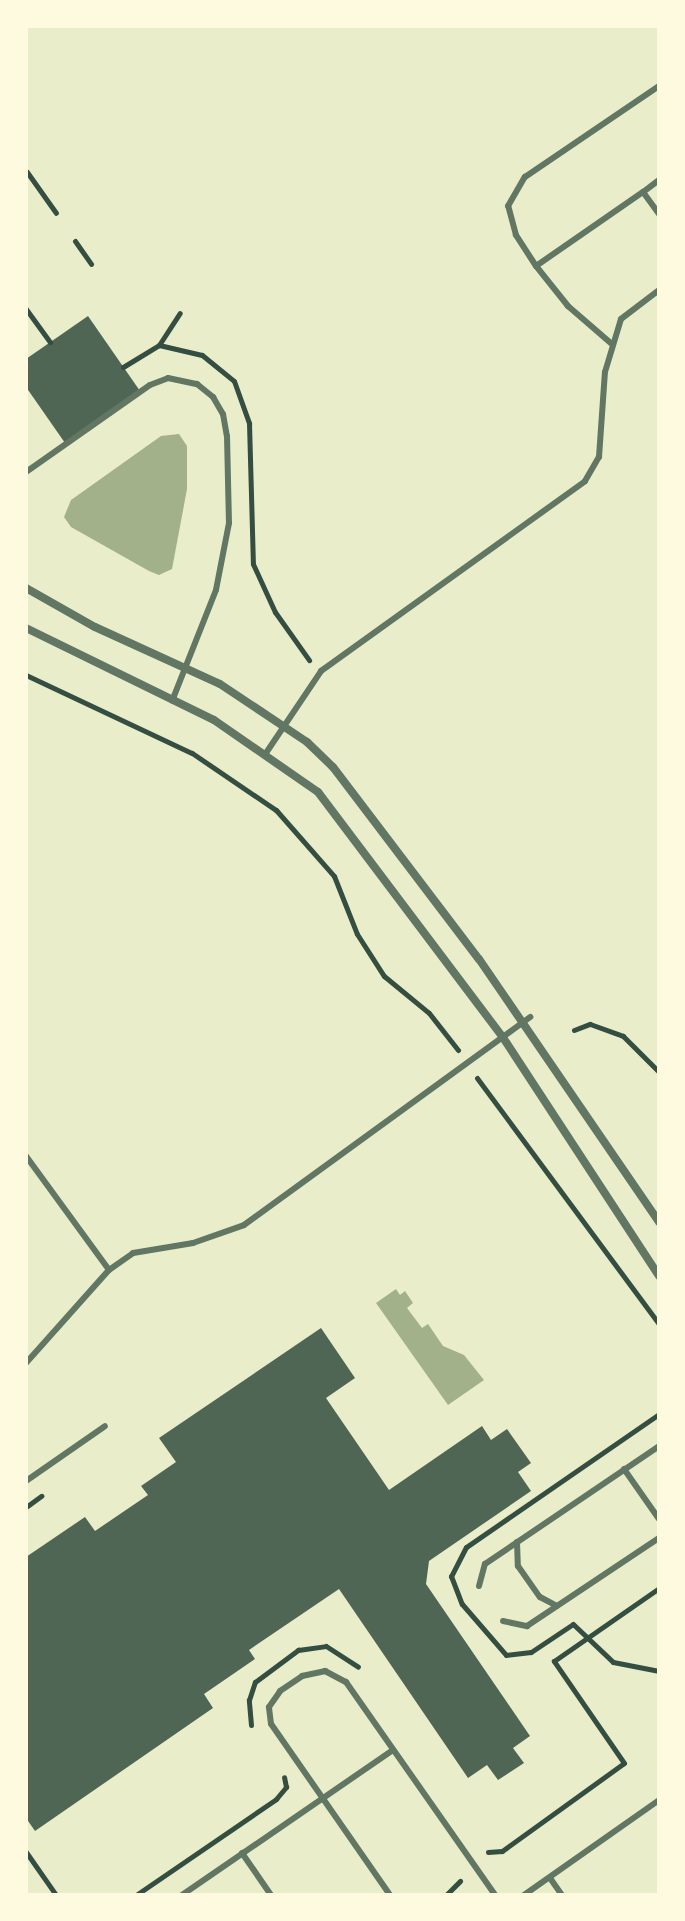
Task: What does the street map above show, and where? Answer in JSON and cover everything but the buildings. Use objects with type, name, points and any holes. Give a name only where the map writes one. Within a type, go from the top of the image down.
[{"type":"street","points":[[26,588],[185,668],[286,728],[333,767],[376,818],[526,1019],[659,1222]]},
{"type":"street","points":[[26,628],[172,701],[266,753],[327,802],[502,1036],[659,1276]]},
{"type":"lane","points":[[613,345],[568,306],[536,266],[516,235],[508,206],[525,177],[659,86]]},
{"type":"lane","points":[[536,266],[659,180]]},
{"type":"lane","points":[[643,192],[659,214]]},
{"type":"lane","points":[[266,753],[286,728],[321,671],[585,481],[599,457],[605,372],[621,319],[659,290]]},
{"type":"lane","points":[[26,472],[150,385],[168,378],[197,384],[213,397],[223,414],[227,436],[229,523],[216,590],[172,701]]},
{"type":"lane","points":[[26,1363],[109,1270],[133,1253],[193,1243],[244,1225],[526,1019]]},
{"type":"lane","points":[[26,1156],[109,1270]]},
{"type":"lane","points":[[26,1481],[105,1426]]},
{"type":"lane","points":[[479,1586],[485,1564],[659,1446]]},
{"type":"lane","points":[[624,1469],[659,1519]]},
{"type":"lane","points":[[503,1621],[527,1626],[659,1538]]},
{"type":"lane","points":[[517,1542],[518,1566],[540,1597],[557,1606]]},
{"type":"lane","points":[[390,1895],[271,1724],[269,1707],[280,1691],[302,1676],[325,1671],[346,1682],[495,1895]]},
{"type":"lane","points":[[182,1895],[393,1750]]},
{"type":"lane","points":[[524,1895],[659,1800]]},
{"type":"lane","points":[[242,1853],[271,1895]]},
{"type":"lane","points":[[550,1878],[562,1895]]},
{"type":"path","points":[[27,172],[56,213]]},
{"type":"path","points":[[75,241],[91,264]]},
{"type":"path","points":[[26,309],[50,342]]},
{"type":"path","points":[[159,345],[180,313]]},
{"type":"path","points":[[26,675],[192,753],[276,810],[334,876],[357,934],[384,976],[429,1013],[456,1048]]},
{"type":"path","points":[[574,1030],[590,1024],[623,1036],[659,1072]]},
{"type":"path","points":[[477,1078],[659,1324]]},
{"type":"path","points":[[659,1414],[466,1547],[455,1561],[453,1589],[483,1634],[506,1655],[531,1652],[573,1624],[613,1662],[659,1671]]},
{"type":"path","points":[[26,1507],[44,1494]]},
{"type":"path","points":[[485,1849],[492,1855],[502,1851],[624,1763],[554,1661],[659,1588]]},
{"type":"path","points":[[256,1735],[248,1710],[251,1690],[261,1677],[298,1650],[311,1645],[338,1650],[367,1679]]},
{"type":"path","points":[[136,1895],[283,1792],[286,1781],[276,1765]]},
{"type":"path","points":[[26,1852],[56,1895]]},
{"type":"path","points":[[446,1895],[460,1881]]},
{"type":"shaded area","points":[[179,434],[187,446],[187,489],[172,569],[159,575],[149,571],[71,527],[64,517],[71,500],[161,436]]},
{"type":"shaded area","points":[[396,1289],[400,1295],[405,1291],[413,1303],[407,1308],[422,1328],[428,1324],[443,1346],[464,1355],[484,1380],[448,1405],[376,1303]]}]
